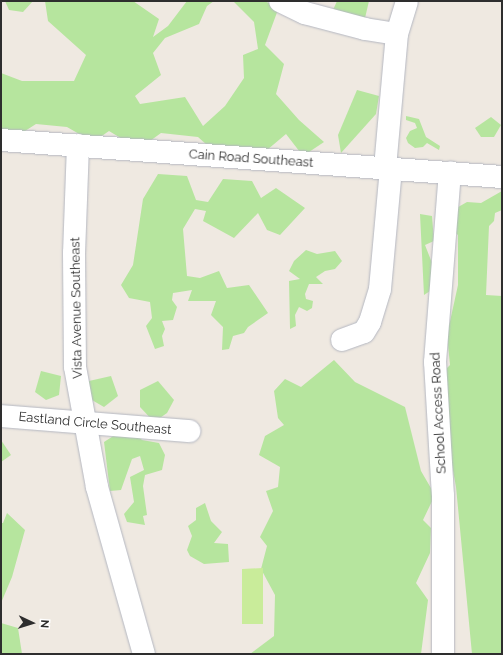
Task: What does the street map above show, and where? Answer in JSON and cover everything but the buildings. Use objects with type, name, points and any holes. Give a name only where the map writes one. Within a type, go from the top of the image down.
[{"type":"street","points":[[280,1],[315,15],[365,29],[397,34]]},
{"type":"street","points":[[342,340],[364,332],[370,322],[380,289],[397,34],[407,1]]},
{"type":"street","name":"Cain Road Southeast","points":[[1,140],[502,177]]},
{"type":"street","name":"Vista Avenue Southeast","points":[[78,145],[74,253],[75,367],[84,423],[97,487],[144,654]]},
{"type":"street","name":"School Access Road","points":[[443,654],[443,496],[435,362],[450,173]]},
{"type":"street","name":"Eastland Circle Southeast","points":[[1,416],[189,431]]},
{"type":"green space","points":[[5,1],[33,1],[23,12],[9,10]]},
{"type":"green space","points":[[45,1],[133,1],[159,19],[153,37],[168,26],[187,1],[214,1],[207,6],[199,24],[165,38],[153,53],[161,75],[135,96],[140,104],[185,97],[203,126],[225,106],[244,78],[243,55],[258,49],[254,22],[233,1],[264,1],[279,7],[265,45],[284,64],[276,94],[299,120],[324,142],[303,156],[286,134],[267,150],[216,153],[198,137],[161,133],[139,149],[109,131],[93,142],[67,127],[36,124],[14,138],[1,137],[1,73],[22,81],[74,81],[86,55],[48,21]]},
{"type":"green space","points":[[337,1],[369,1],[365,18],[333,10]]},
{"type":"green space","points":[[357,90],[379,96],[376,114],[341,153],[338,135]]},
{"type":"green space","points":[[406,116],[419,119],[426,137],[440,146],[439,150],[427,143],[423,147],[415,148],[408,143],[406,138],[410,131],[417,128],[415,123],[406,120]]},
{"type":"green space","points":[[491,117],[501,125],[494,137],[481,137],[475,128]]},
{"type":"green space","points":[[158,174],[187,176],[196,200],[208,202],[223,179],[252,181],[261,198],[276,188],[305,208],[280,235],[267,230],[258,213],[234,238],[203,221],[206,211],[195,209],[183,229],[187,276],[200,278],[219,271],[227,288],[249,285],[268,313],[248,327],[244,333],[233,336],[229,349],[222,350],[223,327],[211,315],[216,301],[188,301],[192,290],[173,293],[172,300],[177,307],[173,320],[162,321],[165,329],[162,336],[164,346],[155,349],[146,326],[152,318],[150,302],[129,298],[121,285],[133,265],[143,199]]},
{"type":"green space","points":[[502,191],[502,210],[495,213],[494,221],[489,226],[486,295],[502,296],[502,654],[472,654],[456,487],[445,427],[445,370],[450,365],[447,335],[458,285],[458,235],[450,228],[453,210],[467,202],[481,203]]},
{"type":"green space","points":[[420,214],[432,216],[434,241],[425,245],[434,268],[430,291],[424,295]]},
{"type":"green space","points":[[306,250],[317,254],[335,251],[342,261],[335,269],[325,271],[316,277],[323,284],[309,284],[305,294],[306,299],[313,301],[312,308],[307,311],[299,307],[295,315],[296,326],[290,329],[289,281],[300,279],[289,271],[294,261]]},
{"type":"green space","points":[[334,360],[355,382],[405,407],[421,471],[435,495],[423,520],[431,528],[430,553],[416,583],[428,600],[421,654],[250,654],[274,636],[275,595],[261,569],[267,546],[260,537],[273,511],[266,491],[278,487],[280,467],[259,455],[265,436],[284,425],[278,418],[274,391],[285,379],[301,387]]},
{"type":"green space","points":[[41,371],[61,376],[59,395],[46,400],[35,392]]},
{"type":"green space","points":[[111,376],[118,396],[104,407],[85,396],[89,381]]},
{"type":"green space","points":[[158,381],[174,400],[167,413],[154,422],[140,407],[140,390]]},
{"type":"green space","points":[[134,432],[142,440],[159,443],[165,455],[162,470],[145,475],[143,486],[147,515],[143,516],[145,525],[127,522],[124,514],[134,502],[130,477],[144,470],[140,456],[132,459],[121,490],[110,491],[104,442],[118,433]]},
{"type":"green space","points":[[1,440],[11,455],[1,462]]},
{"type":"green space","points":[[205,503],[211,521],[222,532],[214,543],[228,544],[229,562],[204,564],[190,556],[187,550],[192,536],[188,526],[196,520],[196,508]]},
{"type":"green space","points":[[7,513],[25,530],[12,577],[1,603],[1,523],[3,523]]},
{"type":"green space","points":[[263,568],[263,624],[242,624],[242,569]]},
{"type":"green space","points":[[1,623],[18,628],[22,654],[1,654]]}]
